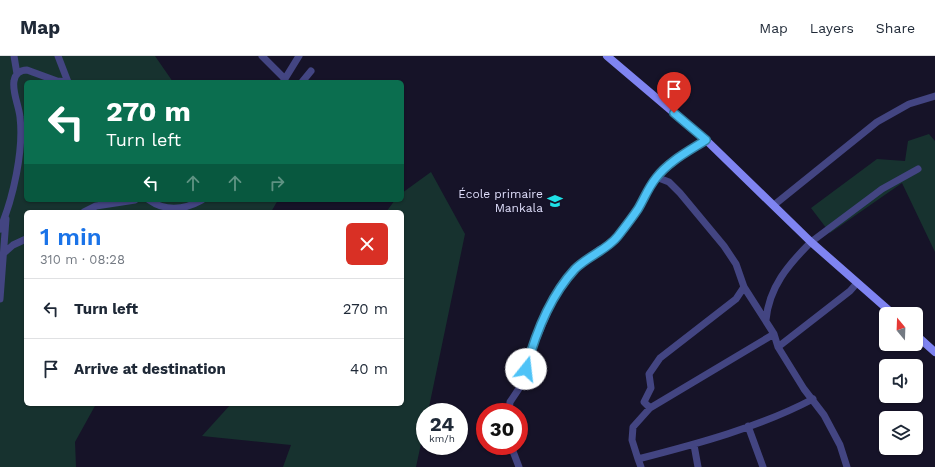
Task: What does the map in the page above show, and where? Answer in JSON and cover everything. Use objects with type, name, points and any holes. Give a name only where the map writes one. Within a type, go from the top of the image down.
[{"type":"street","points":[[0,230],[7,211],[17,167],[19,144],[20,119],[14,85],[17,74],[14,56]]},
{"type":"street","points":[[58,56],[67,80]]},
{"type":"street","points":[[262,56],[283,80]]},
{"type":"street","points":[[285,80],[299,56]]},
{"type":"street","points":[[607,56],[706,140],[811,242],[885,307]]},
{"type":"street","points":[[17,74],[27,70],[52,80]]},
{"type":"street","points":[[304,80],[311,70]]},
{"type":"street","points":[[774,205],[877,122],[909,104],[935,96]]},
{"type":"street","points":[[510,403],[522,384],[530,354],[553,300],[575,269],[600,249],[609,246],[638,209],[648,188],[667,166],[706,140]]},
{"type":"street","points":[[766,320],[770,297],[778,282],[811,242],[882,189],[918,169]]},
{"type":"street","points":[[656,177],[668,182],[680,193],[724,246],[736,264],[744,287],[774,334],[778,347],[804,389],[824,415],[840,445],[847,467]]},
{"type":"street","points":[[88,210],[96,206],[122,202]]},
{"type":"street","points":[[152,202],[161,207],[177,209],[192,206],[199,202]]},
{"type":"street","points":[[0,299],[7,211]]},
{"type":"street","points":[[4,253],[13,245],[24,240]]},
{"type":"street","points":[[778,347],[850,291],[857,283]]},
{"type":"street","points":[[650,408],[644,402],[651,388],[649,374],[660,358],[736,299],[744,287]]},
{"type":"street","points":[[774,334],[650,408],[633,427],[632,440],[640,464],[792,410],[813,399]]},
{"type":"street","points":[[923,341],[935,352]]},
{"type":"street","points":[[748,426],[763,467]]},
{"type":"street","points":[[694,445],[698,467]]},
{"type":"street","points":[[514,455],[519,467]]},
{"type":"green space","points":[[0,56],[155,56],[172,80],[24,80],[24,202],[277,202],[272,210],[24,210],[24,406],[95,406],[75,442],[76,467],[0,467]]},
{"type":"green space","points":[[929,134],[935,141],[935,252],[902,183],[830,233],[811,208],[877,159],[905,161],[908,141]]},
{"type":"green space","points":[[431,172],[465,234],[430,403],[416,403],[416,455],[419,455],[416,467],[283,467],[291,445],[202,436],[229,406],[404,406],[404,210],[388,210],[394,202],[404,202],[404,192]]},
{"type":"place","name":"École primaire Mankala","points":[[555,201]]},
{"type":"route","points":[[526,369],[530,354],[553,300],[575,269],[600,249],[609,246],[638,209],[648,188],[667,166],[706,140],[674,113]]}]
